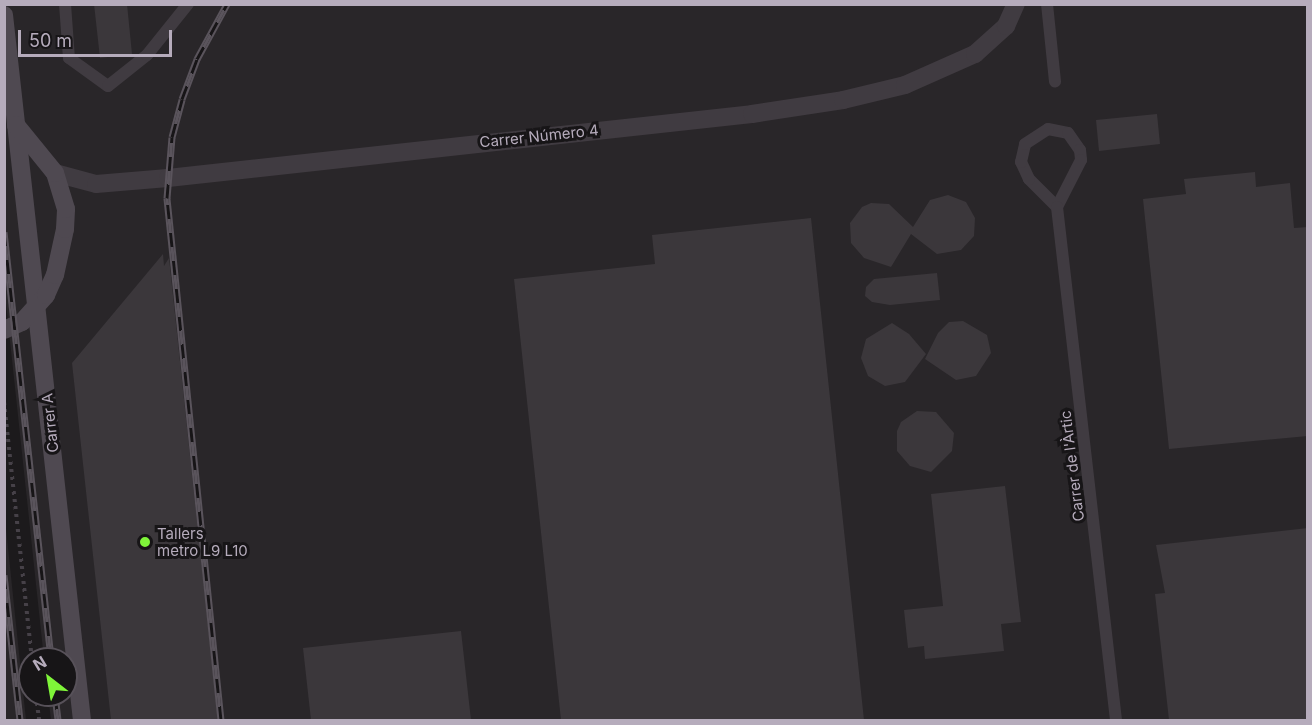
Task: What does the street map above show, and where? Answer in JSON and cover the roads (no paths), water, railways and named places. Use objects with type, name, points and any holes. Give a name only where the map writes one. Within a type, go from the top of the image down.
[{"type":"main road","name":"Carrer A","points":[[4,15],[10,121],[38,306],[82,720]]},
{"type":"main road","points":[[4,330],[22,321],[38,306],[55,275],[65,229],[66,209],[55,173],[10,121]]},
{"type":"street","name":"Carrer Número 4","points":[[55,173],[96,184],[168,178],[752,114],[843,100],[905,85],[954,65],[982,49],[1005,26],[1016,4]]},
{"type":"lane","points":[[65,4],[69,58],[108,86],[147,54],[188,4]]},
{"type":"lane","points":[[1047,4],[1055,82]]},
{"type":"lane","points":[[1048,129],[1068,134],[1080,150],[1081,160],[1057,207],[1029,179],[1021,162],[1025,144],[1048,129]]},
{"type":"lane","name":"Carrer de l'Àrtic","points":[[1057,207],[1116,720]]},
{"type":"railway","points":[[221,720],[167,198],[172,137],[182,99],[197,59],[227,4]]},
{"type":"railway","points":[[4,232],[50,647]]},
{"type":"railway","points":[[4,575],[20,720]]},
{"type":"railway","points":[[56,707],[58,720]]},
{"type":"place","name":"Tallers metro L9 L10","points":[[145,542]]}]
